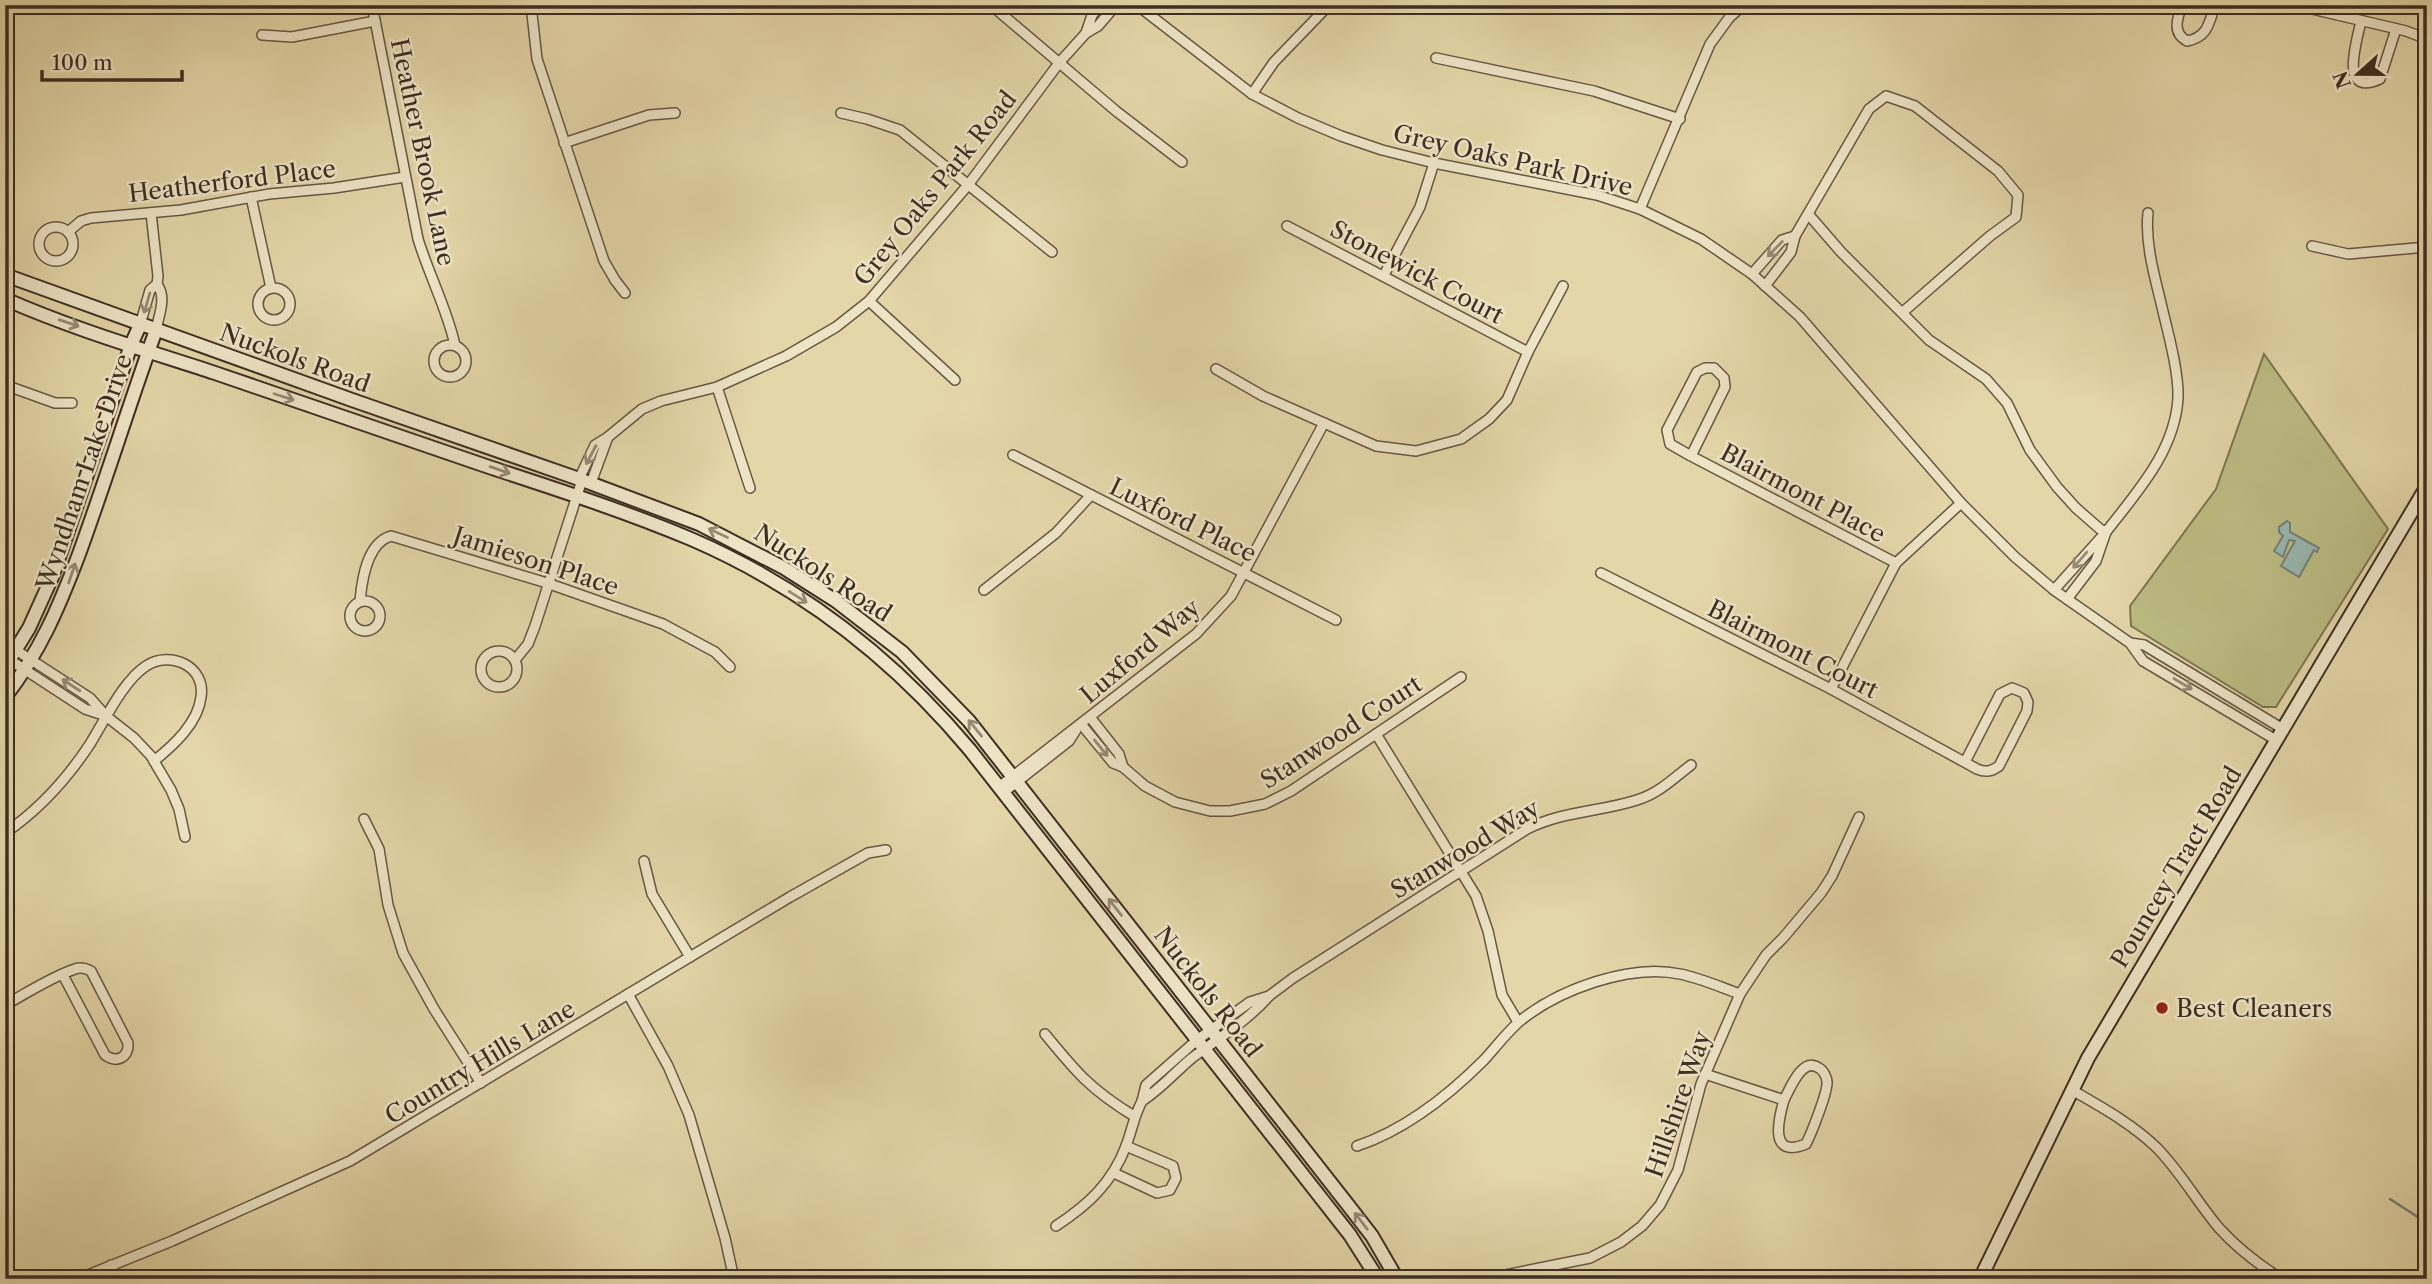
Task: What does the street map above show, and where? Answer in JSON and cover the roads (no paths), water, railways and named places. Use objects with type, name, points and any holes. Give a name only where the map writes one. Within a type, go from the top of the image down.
[{"type":"main road","name":"Nuckols Road","points":[[5,275],[699,524],[784,568],[836,601],[902,652],[963,714],[1371,1236],[1397,1279]]},
{"type":"main road","name":"Nuckols Road","points":[[5,299],[148,351],[575,496],[691,540],[736,561],[806,602],[868,646],[911,685],[953,729],[1350,1236],[1378,1279]]},
{"type":"main road","name":"Wyndham Lake Drive","points":[[9,655],[38,610],[53,575],[140,325]]},
{"type":"main road","name":"Wyndham Lake Drive","points":[[5,697],[50,627],[65,593],[97,508],[156,330]]},
{"type":"main road","name":"Pouncey Tract Road","points":[[1980,1279],[2072,1090],[2110,1019],[2427,486]]},
{"type":"street","name":"Heather Brook Lane","points":[[372,5],[418,239],[455,345]]},
{"type":"street","points":[[531,5],[537,59],[564,143],[604,261],[625,293]]},
{"type":"street","points":[[991,5],[1182,162]]},
{"type":"street","name":"Grey Oaks Park Road","points":[[1086,33],[1092,15],[1101,5]]},
{"type":"street","name":"Grey Oaks Park Road","points":[[515,660],[528,644],[575,496],[608,437],[642,409],[717,387],[786,356],[836,327],[869,301],[968,186],[1059,63],[1116,5]]},
{"type":"street","name":"Grey Oaks Park Drive","points":[[1138,5],[1252,94],[1341,136],[1434,163],[1597,195],[1640,209],[1701,239],[1752,274],[1800,317],[1961,503],[2015,557],[2054,590],[2130,643],[2143,661],[2280,734]]},
{"type":"street","points":[[1252,94],[1274,62],[1329,5]]},
{"type":"street","points":[[1640,209],[1710,44],[1742,5]]},
{"type":"street","points":[[2182,5],[2176,27],[2179,35],[2187,41],[2202,37],[2215,5]]},
{"type":"street","points":[[2295,5],[2427,39]]},
{"type":"street","points":[[262,35],[292,37],[375,21]]},
{"type":"street","points":[[2361,21],[2352,69],[2355,78],[2362,83],[2380,79],[2396,29]]},
{"type":"street","points":[[1436,58],[1594,91],[1680,119]]},
{"type":"street","points":[[1765,286],[1791,252],[1795,236],[1869,108],[1886,96],[1915,106],[1998,170],[2018,195],[2016,217],[1990,236],[1903,312]]},
{"type":"street","points":[[564,143],[649,115],[676,113]]},
{"type":"street","points":[[841,113],[900,130],[1052,252]]},
{"type":"street","points":[[1384,275],[1420,207],[1434,163]]},
{"type":"street","name":"Heatherford Place","points":[[68,232],[81,221],[91,218],[181,210],[251,197],[405,177]]},
{"type":"street","points":[[251,197],[271,288]]},
{"type":"street","points":[[140,325],[150,290],[157,284],[158,276],[151,213]]},
{"type":"street","points":[[2054,590],[2106,532],[2150,476],[2169,440],[2178,397],[2148,238],[2148,213]]},
{"type":"street","points":[[1809,215],[1841,252],[1929,340],[1986,379],[2007,403],[2030,450],[2057,487],[2076,508],[2106,532]]},
{"type":"street","name":"Stonewick Court","points":[[1287,226],[1528,352]]},
{"type":"street","points":[[1752,274],[1782,240],[1795,236]]},
{"type":"street","points":[[2312,246],[2348,254],[2427,247]]},
{"type":"street","points":[[156,330],[163,298],[157,284]]},
{"type":"street","points":[[1216,369],[1263,396],[1376,446],[1416,451],[1461,439],[1489,419],[1507,400],[1528,352],[1563,286]]},
{"type":"street","points":[[869,301],[955,380]]},
{"type":"street","name":"Blairmont Place","points":[[1691,456],[1725,387],[1724,378],[1714,368],[1697,372],[1667,430],[1670,444],[1691,456],[1896,563]]},
{"type":"street","points":[[5,385],[55,403],[72,403]]},
{"type":"street","points":[[717,387],[750,488]]},
{"type":"street","name":"Luxford Way","points":[[999,787],[1069,741],[1081,724],[1196,634],[1231,596],[1324,423]]},
{"type":"street","name":"Luxford Place","points":[[1013,455],[1336,620]]},
{"type":"street","points":[[984,590],[1056,533],[1091,495]]},
{"type":"street","points":[[1831,689],[1896,563],[1961,503]]},
{"type":"street","points":[[2067,599],[2096,561],[2106,532]]},
{"type":"street","name":"Jamieson Place","points":[[360,601],[362,584],[374,548],[382,539],[391,536],[547,583],[663,624],[715,652],[730,667]]},
{"type":"street","name":"Blairmont Court","points":[[1601,573],[1831,689],[1965,762],[1986,772],[1999,766],[2027,711],[2028,702],[2024,694],[2012,688],[2000,694],[1965,762]]},
{"type":"street","name":"Grey Oaks Park Drive","points":[[2130,643],[2144,645],[2280,734]]},
{"type":"street","points":[[506,652],[515,660],[517,671],[512,682],[496,687],[486,681],[482,664],[489,654],[506,652]]},
{"type":"street","points":[[9,655],[28,664],[85,709],[106,716],[134,738],[154,761],[172,790],[185,837]]},
{"type":"street","points":[[5,833],[29,815],[62,783],[127,686],[144,667],[164,659],[177,660],[190,667],[198,677],[202,691],[198,708],[177,742],[154,761]]},
{"type":"street","name":"Stanwood Court","points":[[1081,724],[1112,762],[1123,767],[1145,786],[1175,802],[1210,811],[1230,811],[1256,806],[1281,796],[1461,677]]},
{"type":"street","name":"Stanwood Court","points":[[1090,717],[1119,754],[1123,767]]},
{"type":"street","points":[[1376,734],[1482,911],[1502,995],[1518,1022]]},
{"type":"street","name":"Stanwood Way","points":[[1056,1226],[1089,1202],[1114,1173],[1146,1085],[1215,1034],[1256,1011],[1269,996],[1293,978],[1540,822],[1637,800],[1663,788],[1691,765]]},
{"type":"street","name":"Hillshire Way","points":[[1485,1279],[1590,1258],[1621,1242],[1642,1226],[1660,1205],[1673,1184],[1705,1074],[1740,994],[1766,955],[1821,893],[1832,876],[1859,817]]},
{"type":"street","points":[[364,819],[379,849],[388,905],[403,953],[434,1009],[481,1083]]},
{"type":"street","name":"Country Hills Lane","points":[[78,1279],[183,1236],[349,1161],[853,860],[868,853],[886,850]]},
{"type":"street","points":[[644,861],[652,894],[690,957]]},
{"type":"street","points":[[5,1005],[63,975],[77,968],[91,971],[126,1038],[128,1052],[121,1058],[113,1059],[105,1055],[63,975]]},
{"type":"street","points":[[1357,1146],[1399,1126],[1448,1092],[1492,1051],[1518,1022],[1578,988],[1632,973],[1678,973],[1740,994]]},
{"type":"street","points":[[628,995],[668,1066],[689,1115],[725,1238],[734,1279]]},
{"type":"street","points":[[1045,1034],[1079,1076],[1095,1091],[1134,1116]]},
{"type":"street","points":[[1810,1065],[1818,1066],[1822,1070],[1828,1083],[1824,1097],[1806,1144],[1796,1148],[1787,1147],[1780,1141],[1777,1133],[1784,1100],[1803,1068],[1810,1065]]},
{"type":"street","points":[[1705,1074],[1784,1100]]},
{"type":"street","points":[[2072,1090],[2112,1113],[2152,1144],[2174,1167],[2227,1236],[2281,1279]]},
{"type":"street","points":[[1114,1173],[1157,1193],[1170,1190],[1177,1178],[1172,1166],[1126,1146]]},
{"type":"street","points":[[111,1265],[116,1279]]},
{"type":"water","points":[[2287,521],[2290,523],[2290,532],[2319,548],[2317,552],[2314,550],[2299,577],[2281,566],[2295,541],[2289,540],[2283,557],[2274,551],[2283,536],[2279,527]]},
{"type":"waterway","points":[[2390,1199],[2427,1223]]},
{"type":"place","name":"Best Cleaners","points":[[2162,1008]]}]
